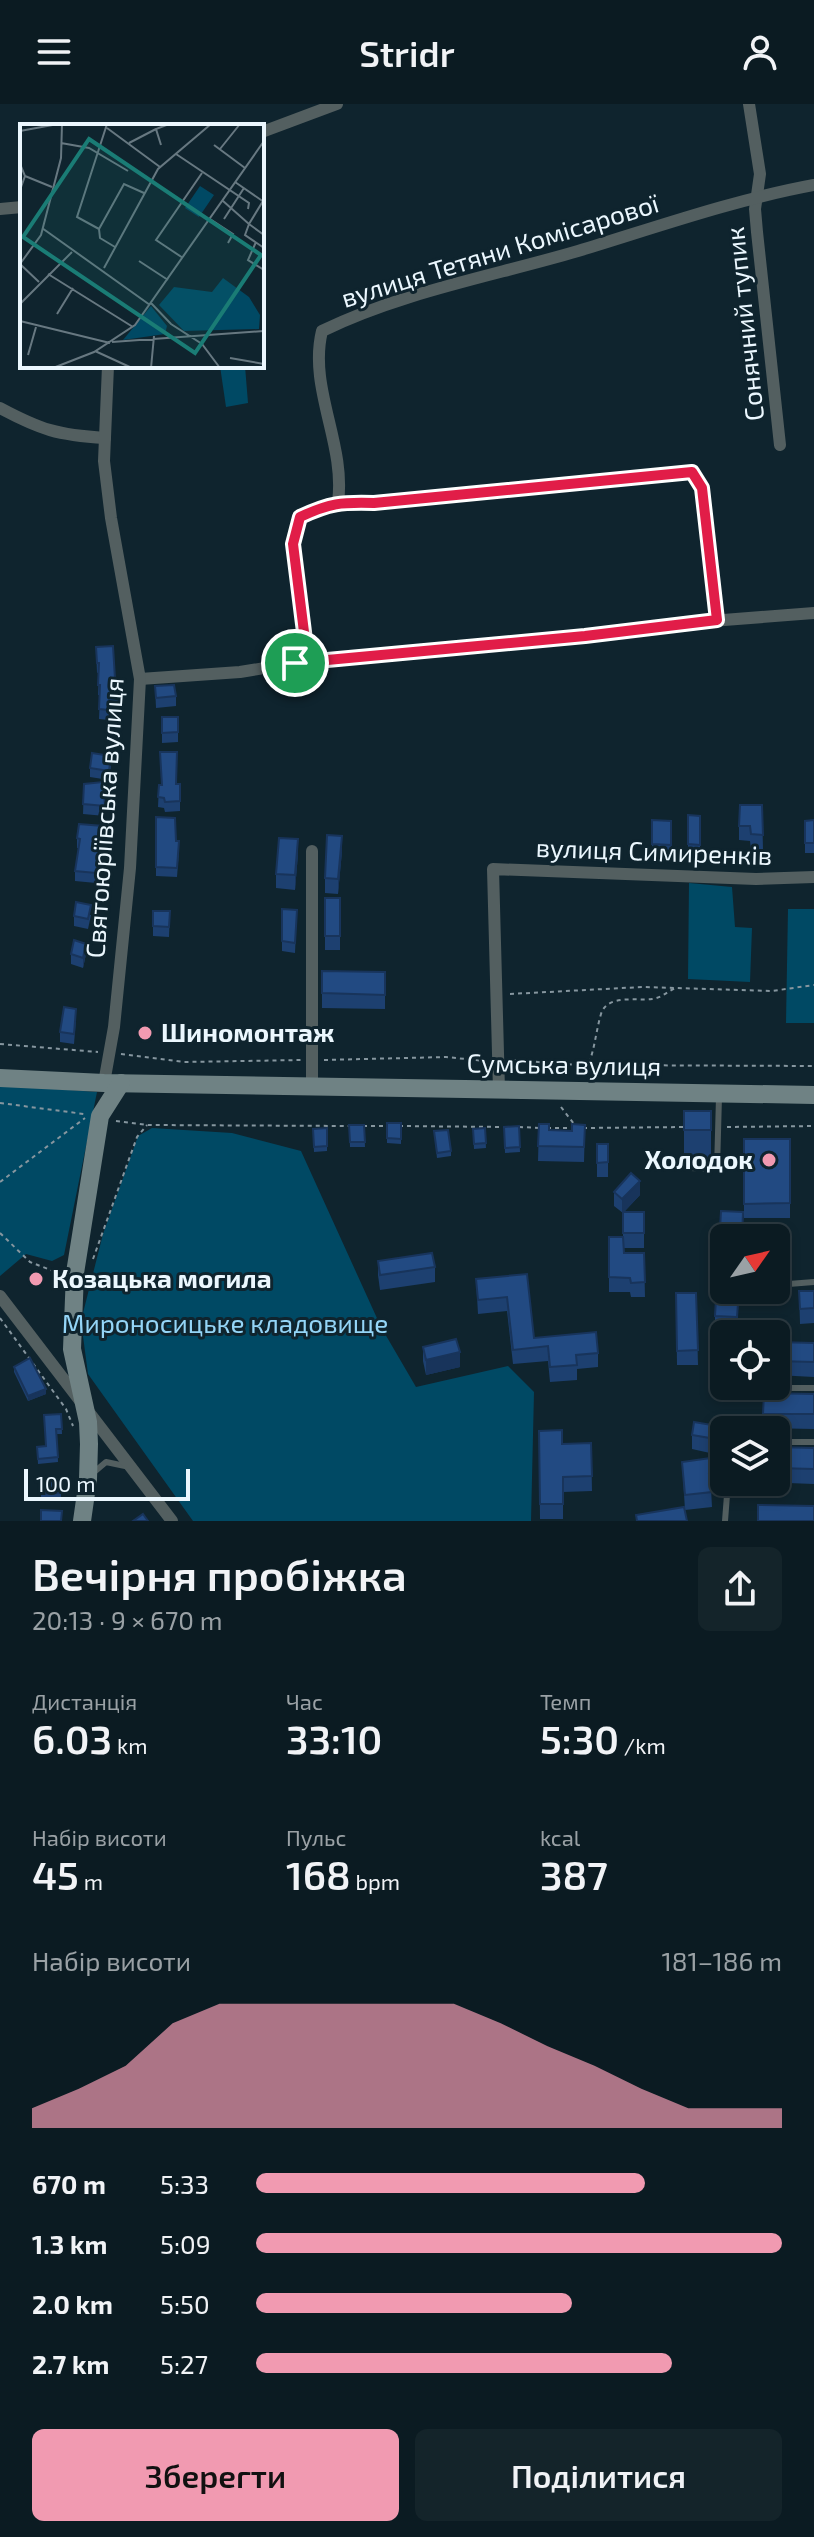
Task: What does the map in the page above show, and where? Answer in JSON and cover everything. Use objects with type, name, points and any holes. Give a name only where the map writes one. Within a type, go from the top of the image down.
[{"type":"main road","name":"Сумська вулиця","points":[[0,1078],[113,1083],[814,1095]]},
{"type":"main road","points":[[82,1521],[88,1479],[88,1422],[72,1349],[74,1278],[100,1116],[113,1083]]},
{"type":"street","points":[[264,131],[337,104]]},
{"type":"street","name":"Сонячний тупик","points":[[749,104],[759,162],[759,197],[755,209],[780,445]]},
{"type":"street","name":"вулиця Тетяни Комісарової","points":[[338,502],[338,454],[321,379],[318,345],[322,331],[379,307],[579,251],[733,202],[814,185]]},
{"type":"street","points":[[0,209],[20,207]]},
{"type":"street","name":"Святоюріївська вулиця","points":[[108,368],[104,461],[140,679],[130,868],[109,1052],[113,1083]]},
{"type":"street","points":[[0,408],[32,425],[63,436],[105,438]]},
{"type":"street","points":[[295,663],[305,640],[293,544],[300,517],[338,502],[374,503],[692,472],[702,488],[717,620]]},
{"type":"street","points":[[140,679],[240,672],[295,663],[814,613]]},
{"type":"street","points":[[312,851],[312,1087]]},
{"type":"street","name":"вулиця Симиренків","points":[[497,995],[493,869],[756,879],[814,877]]},
{"type":"street","points":[[497,995],[499,1090]]},
{"type":"street","points":[[0,1296],[172,1521]]},
{"type":"lane","points":[[689,1168],[717,1169],[719,1094]]},
{"type":"lane","points":[[790,1284],[814,1282]]},
{"type":"lane","points":[[790,1388],[814,1388]]},
{"type":"lane","points":[[790,1442],[814,1442]]},
{"type":"lane","points":[[88,1479],[106,1462],[118,1463],[135,1472]]},
{"type":"lane","points":[[725,1521],[727,1496]]},
{"type":"path","points":[[497,995],[642,987],[772,991],[814,985]]},
{"type":"path","points":[[588,1064],[596,1045],[604,1008],[623,1000],[653,999],[675,988]]},
{"type":"path","points":[[0,1044],[109,1052]]},
{"type":"path","points":[[498,1062],[718,1068],[814,1066]]},
{"type":"path","points":[[553,1063],[553,1073]]},
{"type":"path","points":[[557,1102],[578,1128]]},
{"type":"path","points":[[0,1103],[90,1115],[0,1182]]},
{"type":"path","points":[[106,1120],[147,1125],[506,1127]]},
{"type":"path","points":[[0,1233],[30,1262],[74,1278],[89,1269],[137,1137],[147,1125]]},
{"type":"path","points":[[719,1127],[814,1126]]},
{"type":"path","points":[[520,1127],[688,1127]]},
{"type":"path","points":[[0,1318],[66,1409],[76,1433]]},
{"type":"green space","points":[[220,368],[245,368],[248,403],[226,407]]},
{"type":"green space","points":[[689,883],[732,887],[735,927],[752,928],[750,982],[688,979]]},
{"type":"green space","points":[[788,909],[814,909],[814,1023],[786,1023]]},
{"type":"green space","points":[[0,1085],[97,1092],[64,1255],[52,1261],[26,1254],[0,1276]]},
{"type":"green space","name":"Мироносицьке кладовище","points":[[152,1128],[232,1133],[301,1151],[381,1327],[416,1387],[508,1366],[534,1392],[531,1521],[193,1521],[88,1374],[81,1321],[103,1234],[138,1136]]},
{"type":"building","points":[[113,646],[116,695],[120,695],[119,711],[99,709],[96,647]]},
{"type":"building","points":[[174,685],[176,696],[156,698],[155,686]]},
{"type":"building","points":[[162,717],[178,717],[178,732],[162,733]]},
{"type":"building","points":[[160,752],[177,752],[176,784],[180,784],[180,801],[165,802],[164,798],[158,797],[159,785],[162,785]]},
{"type":"building","points":[[92,753],[111,756],[109,771],[90,768]]},
{"type":"building","points":[[103,782],[105,806],[83,804],[84,784]]},
{"type":"building","points":[[740,805],[762,805],[763,835],[751,834],[750,826],[739,826]]},
{"type":"building","points":[[688,815],[700,816],[700,845],[688,844]]},
{"type":"building","points":[[156,817],[175,818],[176,841],[179,841],[177,868],[156,867]]},
{"type":"building","points":[[652,820],[671,821],[671,845],[652,844]]},
{"type":"building","points":[[814,820],[814,843],[805,843],[805,821]]},
{"type":"building","points":[[79,824],[103,826],[96,873],[75,871]]},
{"type":"building","points":[[327,835],[342,836],[338,879],[325,878]]},
{"type":"building","points":[[279,838],[298,839],[295,875],[276,874]]},
{"type":"building","points":[[325,898],[340,898],[340,936],[325,936]]},
{"type":"building","points":[[76,902],[91,905],[88,919],[74,916]]},
{"type":"building","points":[[282,909],[297,910],[295,943],[282,941]]},
{"type":"building","points":[[153,911],[170,911],[169,927],[153,926]]},
{"type":"building","points":[[74,940],[86,944],[83,958],[71,954]]},
{"type":"building","points":[[322,971],[385,972],[385,995],[322,993]]},
{"type":"building","points":[[64,1007],[76,1009],[74,1034],[60,1032]]},
{"type":"building","points":[[684,1111],[711,1111],[711,1130],[684,1130]]},
{"type":"building","points":[[387,1123],[401,1123],[401,1139],[387,1138]]},
{"type":"building","points":[[539,1124],[549,1124],[549,1130],[572,1131],[572,1124],[585,1125],[584,1147],[538,1146]]},
{"type":"building","points":[[349,1125],[364,1125],[365,1142],[350,1142]]},
{"type":"building","points":[[519,1126],[520,1147],[505,1148],[504,1127]]},
{"type":"building","points":[[327,1128],[327,1146],[314,1147],[313,1129]]},
{"type":"building","points":[[485,1128],[486,1143],[474,1144],[473,1129]]},
{"type":"building","points":[[448,1130],[451,1151],[437,1153],[434,1131]]},
{"type":"building","points":[[744,1139],[790,1139],[790,1203],[744,1204]]},
{"type":"building","points":[[597,1144],[608,1144],[608,1162],[597,1163]]},
{"type":"building","points":[[631,1173],[640,1181],[622,1199],[614,1192]]},
{"type":"building","points":[[721,1211],[743,1212],[743,1224],[720,1224]]},
{"type":"building","points":[[623,1212],[644,1212],[644,1233],[623,1233]]},
{"type":"building","points":[[609,1237],[623,1237],[624,1253],[644,1253],[645,1282],[631,1283],[630,1278],[609,1277]]},
{"type":"building","points":[[432,1253],[435,1267],[380,1275],[378,1261]]},
{"type":"building","points":[[527,1274],[534,1338],[596,1332],[598,1353],[576,1355],[577,1365],[550,1367],[548,1346],[513,1350],[507,1297],[478,1300],[476,1279]]},
{"type":"building","points":[[799,1291],[814,1291],[814,1308],[800,1309]]},
{"type":"building","points":[[676,1293],[696,1293],[698,1350],[677,1351]]},
{"type":"building","points":[[716,1304],[738,1304],[737,1317],[715,1316]]},
{"type":"building","points":[[456,1339],[460,1352],[426,1360],[423,1347]]},
{"type":"building","points":[[790,1342],[814,1343],[814,1362],[790,1361]]},
{"type":"building","points":[[30,1358],[46,1389],[28,1396],[14,1367]]},
{"type":"building","points":[[790,1394],[814,1394],[814,1414],[763,1414],[764,1400],[790,1400]]},
{"type":"building","points":[[61,1414],[62,1429],[56,1429],[58,1457],[38,1459],[37,1447],[46,1446],[44,1415]]},
{"type":"building","points":[[694,1422],[710,1425],[710,1438],[692,1435]]},
{"type":"building","points":[[562,1430],[562,1444],[591,1443],[592,1476],[563,1477],[563,1504],[540,1504],[539,1431]]},
{"type":"building","points":[[790,1447],[814,1448],[814,1469],[790,1468]]},
{"type":"building","points":[[710,1458],[710,1492],[685,1495],[682,1462]]},
{"type":"building","points":[[41,1478],[61,1478],[61,1493],[41,1494]]},
{"type":"building","points":[[758,1505],[814,1506],[814,1521],[758,1521]]},
{"type":"building","points":[[684,1507],[687,1521],[637,1521],[636,1515]]},
{"type":"building","points":[[41,1510],[62,1511],[61,1521],[41,1521]]},
{"type":"building","points":[[143,1514],[148,1521],[133,1521]]},
{"type":"place","name":"Шиномонтаж","points":[[145,1033]]},
{"type":"place","name":"Холодок","points":[[769,1160]]},
{"type":"place","name":"Козацька могила","points":[[36,1279]]},
{"type":"route","points":[[692,472],[702,488],[717,620],[585,636],[295,663],[305,640],[293,544],[300,517],[318,509],[338,502],[374,503],[662,473],[692,472]]}]
